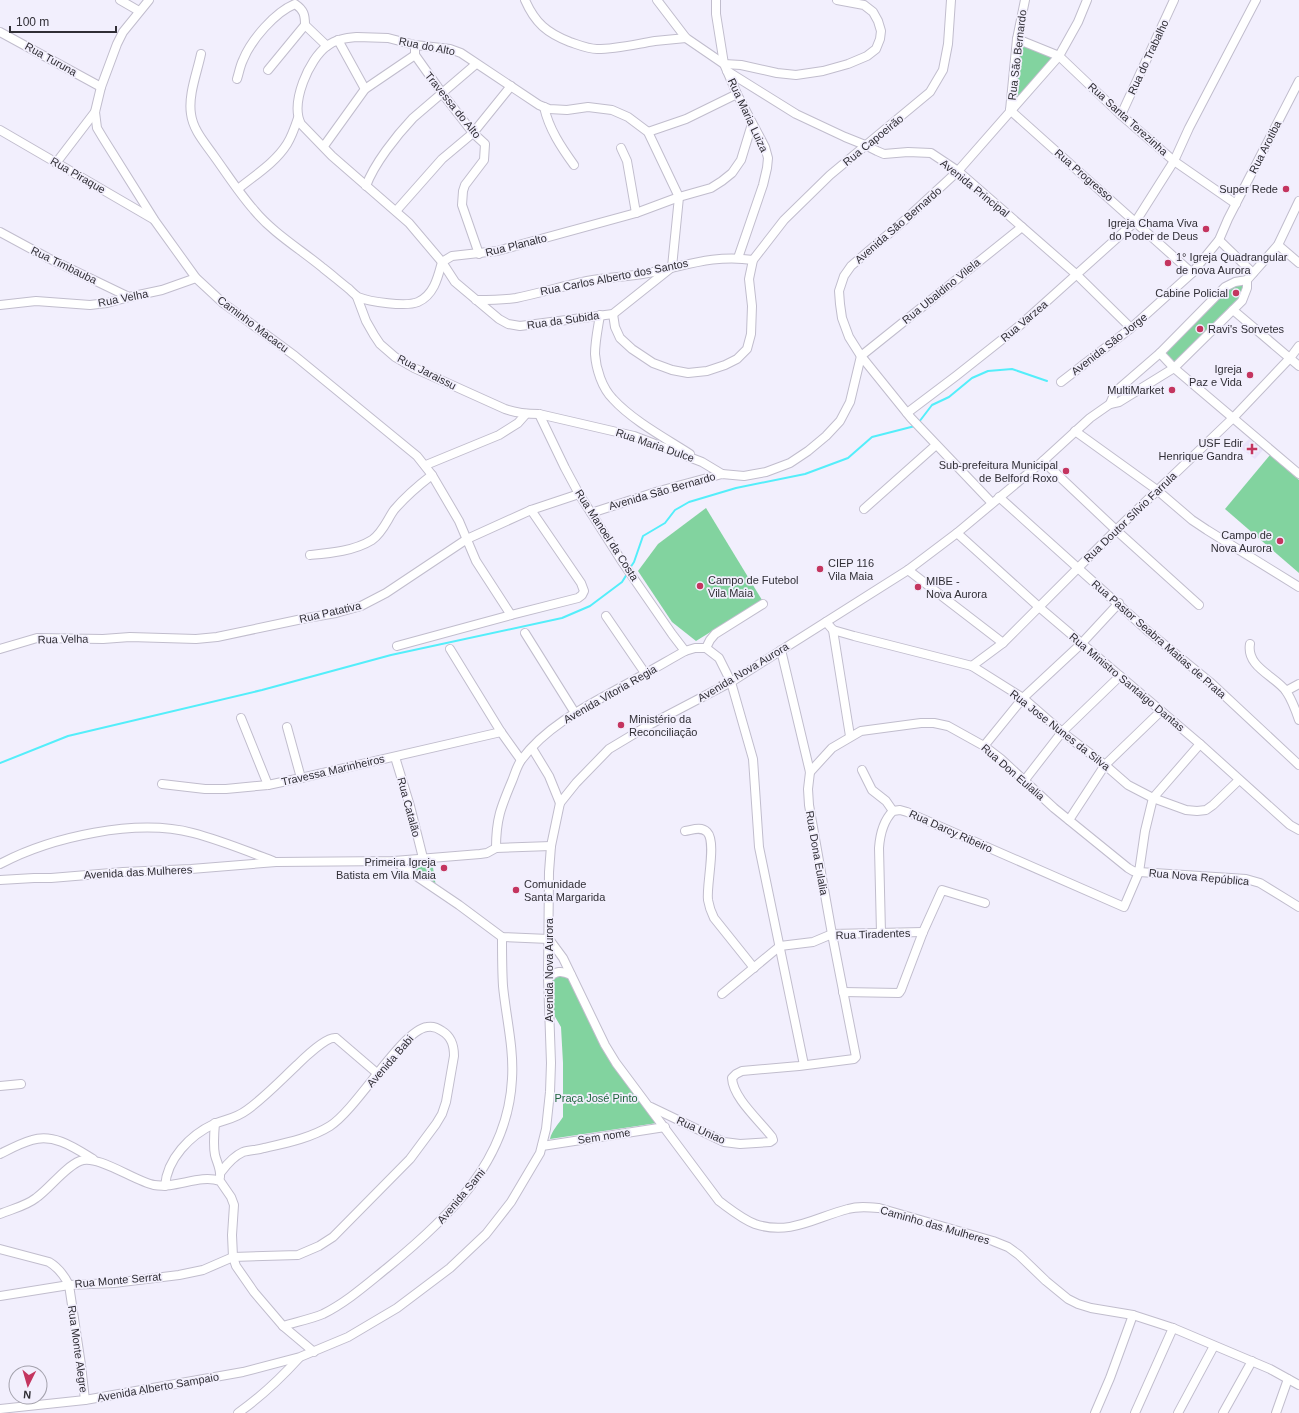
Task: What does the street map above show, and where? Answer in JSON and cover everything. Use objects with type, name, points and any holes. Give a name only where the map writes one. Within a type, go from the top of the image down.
[{"type":"street","points":[[120,0],[139,11]]},
{"type":"street","name":"Caminho Macacu","points":[[149,0],[123,32],[117,44],[101,87],[95,112],[97,128],[155,221],[196,278],[223,303],[295,356],[426,465],[459,521],[476,561],[511,614]]},
{"type":"street","points":[[525,0],[530,12],[546,30],[561,39],[579,46],[596,49],[617,48],[655,41],[686,38]]},
{"type":"street","name":"Avenida Principal","points":[[657,0],[686,38],[726,68],[796,114],[884,154],[908,152],[930,153],[958,171],[1077,275],[1131,328]]},
{"type":"street","points":[[716,0],[716,14],[726,68],[741,65],[777,73],[796,75],[823,71],[848,64],[867,56],[876,49],[881,31],[874,12],[864,5],[837,0]]},
{"type":"street","name":"Rua Capoeirão","points":[[753,260],[784,220],[830,175],[865,145],[921,102],[930,92],[942,70],[948,44],[951,0]]},
{"type":"street","name":"Rua São Bernardo","points":[[1010,110],[1017,39],[1025,0]]},
{"type":"street","name":"Avenida São Bernardo","points":[[996,500],[924,433],[861,356],[849,337],[842,318],[839,291],[844,276],[856,262],[958,171],[1059,56],[1078,22],[1087,0]]},
{"type":"street","name":"Rua do Trabalho","points":[[1121,115],[1174,0]]},
{"type":"street","name":"Rua Varzea","points":[[909,416],[956,376],[1018,327],[1136,221],[1174,160],[1189,128],[1256,0]]},
{"type":"street","points":[[237,78],[242,61],[262,30],[288,7],[295,4],[302,9],[305,15],[305,25],[268,70]]},
{"type":"street","points":[[305,25],[327,46]]},
{"type":"street","name":"Rua Turuna","points":[[0,32],[101,87]]},
{"type":"street","name":"Rua do Alto","points":[[238,189],[273,161],[281,152],[291,136],[298,118],[300,92],[308,71],[316,57],[327,46],[338,40],[357,37],[371,37],[388,38],[415,45],[450,49],[461,53],[538,105],[549,109],[567,110],[588,107],[612,110],[628,117],[648,132],[679,197]]},
{"type":"street","name":"Rua Santa Terezinha","points":[[1017,39],[1059,56],[1121,115],[1174,160],[1236,204]]},
{"type":"street","points":[[338,40],[365,88]]},
{"type":"street","points":[[324,146],[365,88],[415,55],[415,45]]},
{"type":"street","points":[[201,54],[191,102],[193,123],[199,134],[254,210],[287,241],[322,267],[357,297],[381,302],[403,304],[417,302],[424,298],[431,291],[436,281],[442,262],[409,223],[366,186],[301,124],[298,118]]},
{"type":"street","name":"Travessa do Alto","points":[[415,55],[473,133],[485,144],[484,160],[465,185],[462,205],[478,254]]},
{"type":"street","points":[[366,186],[374,169],[404,127],[476,64]]},
{"type":"street","name":"Rua Maria Luiza","points":[[726,68],[752,124],[766,147],[768,158],[763,186],[738,258]]},
{"type":"street","name":"Rua Arotiba","points":[[1192,273],[1219,240],[1299,81]]},
{"type":"street","points":[[396,211],[442,159],[473,133],[511,86]]},
{"type":"street","points":[[648,132],[686,119],[737,94]]},
{"type":"street","points":[[544,107],[549,124],[554,134],[574,166]]},
{"type":"street","name":"Rua Progresso","points":[[1010,110],[1136,221],[1192,273]]},
{"type":"street","points":[[56,163],[95,112]]},
{"type":"street","name":"Rua Planalto","points":[[442,262],[452,256],[497,251],[636,213],[679,197],[711,188],[732,172],[741,160],[752,124]]},
{"type":"street","name":"Rua Piraque","points":[[0,130],[155,221]]},
{"type":"street","points":[[621,148],[628,161],[636,213]]},
{"type":"street","points":[[679,197],[672,267],[613,314],[615,327],[620,338],[632,349],[653,363],[672,370],[688,373],[726,365],[737,359],[747,349],[751,334],[752,306],[749,279],[753,260]]},
{"type":"street","name":"Avenida Nova Aurora","points":[[314,1352],[348,1337],[372,1324],[397,1308],[450,1268],[486,1234],[511,1202],[540,1153],[546,1129],[550,1092],[551,1062],[548,978],[549,872],[551,846],[560,803],[576,783],[609,749],[649,725],[731,682],[908,570],[996,500],[1090,418],[1110,404],[1119,402],[1174,368],[1233,310],[1245,295],[1247,280],[1278,245],[1299,201]]},
{"type":"street","name":"Rua Ubaldino Vilela","points":[[861,356],[1022,227]]},
{"type":"street","name":"Rua Timbauba","points":[[0,232],[48,258],[128,297]]},
{"type":"street","points":[[1219,240],[1253,273]]},
{"type":"street","points":[[1278,245],[1299,263]]},
{"type":"street","name":"Rua Carlos Alberto dos Santos","points":[[476,300],[502,300],[515,298],[586,281],[647,273],[697,261],[738,258],[753,260]]},
{"type":"street","name":"Rua da Subida","points":[[442,262],[455,282],[499,319],[508,324],[520,326],[613,314]]},
{"type":"street","name":"Avenida São Jorge","points":[[1061,382],[1131,328],[1192,273]]},
{"type":"street","name":"Rua Velha","points":[[0,305],[36,301],[90,305],[107,303],[162,290],[196,278]]},
{"type":"street","name":"Avenida Nova Aurora","points":[[1110,404],[1113,394],[1160,353],[1225,287],[1235,282],[1247,280]]},
{"type":"street","name":"Rua Jaraissu","points":[[357,297],[366,321],[374,335],[380,344],[395,357],[414,368],[505,409],[526,414],[539,414]]},
{"type":"street","points":[[1233,310],[1299,366]]},
{"type":"street","points":[[600,315],[595,345],[596,355],[601,378],[612,399],[632,416],[702,462]]},
{"type":"street","name":"Rua Doutor Sílvio Farrula","points":[[972,666],[1003,643],[1116,530],[1233,418],[1290,358],[1299,346]]},
{"type":"street","points":[[1160,353],[1174,368],[1299,474]]},
{"type":"street","name":"Avenida São Bernardo","points":[[591,513],[659,491],[722,474],[744,476],[766,472],[790,463],[808,451],[826,436],[840,421],[850,402],[861,356]]},
{"type":"street","points":[[426,465],[499,435],[518,423],[526,414]]},
{"type":"street","name":"Rua Maria Dulce","points":[[539,414],[634,436],[702,462],[722,474]]},
{"type":"street","name":"Rua Manoel da Costa","points":[[539,414],[579,494],[623,563],[685,651]]},
{"type":"street","points":[[1075,431],[1157,490],[1192,520],[1299,587]]},
{"type":"street","points":[[864,509],[936,444]]},
{"type":"street","points":[[1042,461],[1199,605]]},
{"type":"street","points":[[310,555],[340,552],[372,540],[380,533],[394,511],[416,488],[432,475]]},
{"type":"street","name":"Rua Patativa","points":[[103,639],[130,637],[196,639],[217,637],[348,610],[361,606],[386,593],[467,539],[531,510],[579,494]]},
{"type":"street","name":"Rua Pastor Seabra Matias de Prata","points":[[996,500],[1119,604],[1149,632],[1210,682],[1299,765]]},
{"type":"street","points":[[398,646],[511,614],[578,598],[582,595],[584,591],[581,582],[531,510]]},
{"type":"street","name":"Rua Ministro Santaigo Dantas","points":[[957,532],[1081,644],[1200,744],[1290,825],[1299,830]]},
{"type":"street","points":[[908,570],[1003,643]]},
{"type":"street","points":[[763,604],[715,634],[706,648],[719,658],[731,682],[753,759],[759,847],[804,1065]]},
{"type":"street","points":[[984,746],[1023,698],[1081,644],[1119,604]]},
{"type":"street","points":[[606,616],[645,674]]},
{"type":"street","points":[[826,622],[833,630],[850,736]]},
{"type":"street","name":"Rua Jose Nunes da Silva","points":[[833,630],[972,666],[1023,698],[1062,732],[1128,785],[1152,798],[1186,810],[1206,810],[1239,780]]},
{"type":"street","points":[[525,633],[575,713]]},
{"type":"street","name":"Rua Velha","points":[[0,649],[37,638],[103,639]]},
{"type":"street","points":[[1250,644],[1249,650],[1251,656],[1258,666],[1286,691],[1299,720]]},
{"type":"street","name":"Avenida Vitoria Regia","points":[[496,848],[496,828],[498,816],[521,760],[550,730],[575,713],[685,651],[695,648],[706,648]]},
{"type":"street","points":[[450,649],[501,732],[521,760]]},
{"type":"street","name":"Rua Dona Eulalia","points":[[781,650],[810,772],[808,788],[809,805],[856,1057],[854,1059],[804,1065]]},
{"type":"street","points":[[1024,781],[1062,732],[1120,676]]},
{"type":"street","points":[[1286,691],[1299,684]]},
{"type":"street","points":[[1069,820],[1105,765],[1161,711]]},
{"type":"street","points":[[241,718],[268,785]]},
{"type":"street","name":"Rua Don Eulalia","points":[[810,772],[832,748],[861,730],[921,723],[948,726],[984,746],[1001,759],[1069,820],[1128,868],[1133,871],[1140,872]]},
{"type":"street","points":[[287,727],[301,778]]},
{"type":"street","name":"Travessa Marinheiros","points":[[162,784],[205,789],[226,789],[268,785],[501,732]]},
{"type":"street","points":[[1140,872],[1145,831],[1152,798],[1200,744]]},
{"type":"street","points":[[532,748],[549,776],[560,803]]},
{"type":"street","name":"Rua Catalão","points":[[395,756],[410,806],[423,858]]},
{"type":"street","points":[[862,770],[872,790],[886,801],[893,810]]},
{"type":"street","name":"Rua Darcy Ribeiro","points":[[881,933],[878,848],[883,826],[893,810],[907,812],[1066,880],[1123,907],[1125,906],[1140,872]]},
{"type":"street","name":"Avenida das Mulheres","points":[[0,864],[12,857],[37,847],[93,833],[151,828],[172,829],[192,833],[276,862]]},
{"type":"street","points":[[686,831],[702,829],[706,831],[708,835],[711,853],[707,890],[711,910],[714,918],[754,968]]},
{"type":"street","name":"Avenida das Mulheres","points":[[0,880],[191,869],[276,862],[394,861],[480,854],[487,853],[496,848],[551,846]]},
{"type":"street","points":[[394,861],[453,901],[502,937],[549,939]]},
{"type":"street","name":"Rua Nova República","points":[[1140,872],[1246,879],[1260,883],[1298,904]]},
{"type":"street","points":[[843,992],[899,993],[923,932],[942,890],[985,903]]},
{"type":"street","name":"Rua Tiradentes","points":[[780,946],[813,942],[832,934],[923,932]]},
{"type":"street","name":"Avenida Sami","points":[[283,1326],[322,1314],[347,1299],[376,1277],[422,1240],[454,1208],[486,1166],[498,1140],[507,1114],[512,1079],[511,1042],[503,986],[502,937]]},
{"type":"street","name":"Caminho das Mulheres","points":[[549,939],[556,948],[571,975],[605,1045],[629,1082],[650,1107],[719,1201],[738,1215],[755,1224],[771,1228],[786,1228],[805,1224],[848,1208],[879,1208],[993,1241],[1008,1247],[1019,1255],[1046,1281],[1068,1299],[1078,1304],[1091,1308],[1133,1315],[1173,1328],[1252,1361],[1299,1385]]},
{"type":"street","points":[[722,994],[780,946]]},
{"type":"street","points":[[548,978],[558,971],[571,975]]},
{"type":"street","name":"Avenida Babi","points":[[221,1172],[232,1159],[243,1152],[287,1143],[319,1132],[331,1125],[342,1115],[404,1042],[417,1031],[428,1026],[436,1028],[444,1032],[452,1041],[454,1056],[446,1102],[442,1114],[436,1124],[410,1159],[333,1237],[319,1246],[298,1255],[233,1257]]},
{"type":"street","points":[[165,1186],[167,1170],[174,1158],[198,1132],[215,1124],[240,1116],[256,1104],[306,1056],[333,1037],[378,1074]]},
{"type":"street","name":"Rua Uniao","points":[[650,1107],[724,1142],[740,1144],[772,1142],[772,1136],[746,1106],[734,1088],[732,1078],[742,1071],[804,1065]]},
{"type":"street","points":[[0,1086],[21,1084]]},
{"type":"street","points":[[215,1124],[214,1147],[215,1157],[221,1172],[220,1181],[231,1197],[234,1206],[232,1235],[233,1257],[236,1266],[254,1292],[283,1326],[314,1352]]},
{"type":"street","name":"Sem nome","points":[[542,1146],[665,1127]]},
{"type":"street","points":[[0,1154],[32,1140],[43,1138],[57,1140],[94,1160],[138,1180],[154,1185],[165,1186],[209,1179],[220,1181]]},
{"type":"street","points":[[0,1214],[36,1198],[73,1164],[81,1160],[94,1160]]},
{"type":"street","name":"Rua Monte Alegre","points":[[0,1249],[49,1262],[56,1266],[63,1274],[69,1285],[85,1400]]},
{"type":"street","name":"Rua Monte Serrat","points":[[0,1296],[69,1285],[114,1283],[179,1275],[208,1268],[233,1257]]},
{"type":"street","points":[[1095,1413],[1110,1378],[1133,1315]]},
{"type":"street","points":[[1135,1413],[1173,1328]]},
{"type":"street","points":[[1178,1413],[1214,1346]]},
{"type":"street","name":"Avenida Alberto Sampaio","points":[[0,1409],[85,1400],[243,1372],[314,1352]]},
{"type":"street","points":[[238,1413],[272,1387],[300,1357]]},
{"type":"street","points":[[1223,1413],[1252,1361]]},
{"type":"street","points":[[1276,1413],[1278,1403],[1288,1379]]},
{"type":"shaded area","name":"USF Edir Henrique Gandra","points":[[1249,439],[1263,450],[1255,459],[1240,448]]},
{"type":"green space","points":[[1017,39],[1059,56],[1010,110]]},
{"type":"green space","points":[[1247,280],[1245,295],[1174,368],[1160,353],[1220,292]]},
{"type":"green space","name":"Campo de Nova Aurora","points":[[1270,455],[1299,480],[1299,573],[1225,509]]},
{"type":"green space","name":"Campo de Futebol Vila Maia","points":[[706,508],[762,600],[696,641],[672,622],[638,571],[658,544]]},
{"type":"green space","points":[[432,861],[436,887],[401,862]]},
{"type":"green space","name":"Praça José Pinto","points":[[558,973],[570,977],[607,1052],[657,1123],[550,1139],[563,1117],[561,1027],[554,1015],[553,978]]},
{"type":"waterway","points":[[919,422],[932,405],[949,397],[972,378],[988,371],[1012,369],[1047,381]]},
{"type":"waterway","points":[[630,568],[634,562],[643,536],[665,523],[675,510],[689,502],[736,488],[805,474],[848,458],[872,437],[915,426]]},
{"type":"waterway","points":[[0,763],[68,736],[262,690],[391,655],[562,618],[590,606],[622,582],[627,574]]},
{"type":"place","name":"Super Rede","points":[[1286,189]]},
{"type":"place","name":"Igreja Chama Viva do Poder de Deus","points":[[1206,229]]},
{"type":"place","name":"1° Igreja Quadrangular de nova Aurora","points":[[1168,263]]},
{"type":"place","name":"Cabine Policial","points":[[1236,293]]},
{"type":"place","name":"Ravi's Sorvetes","points":[[1200,329]]},
{"type":"place","name":"Igreja Paz e Vida","points":[[1250,375]]},
{"type":"place","name":"MultiMarket","points":[[1172,390]]},
{"type":"place","name":"USF Edir Henrique Gandra","points":[[1252,449]]},
{"type":"place","name":"Sub-prefeitura Municipal de Belford Roxo","points":[[1066,471]]},
{"type":"place","name":"Campo de Nova Aurora","points":[[1280,541]]},
{"type":"place","name":"CIEP 116 Vila Maia","points":[[820,569]]},
{"type":"place","name":"Campo de Futebol Vila Maia","points":[[700,586]]},
{"type":"place","name":"MIBE - Nova Aurora","points":[[918,587]]},
{"type":"place","name":"Ministério da Reconciliação","points":[[621,725]]},
{"type":"place","name":"Primeira Igreja Batista em Vila Maia","points":[[444,868]]},
{"type":"place","name":"Comunidade Santa Margarida","points":[[516,890]]}]
